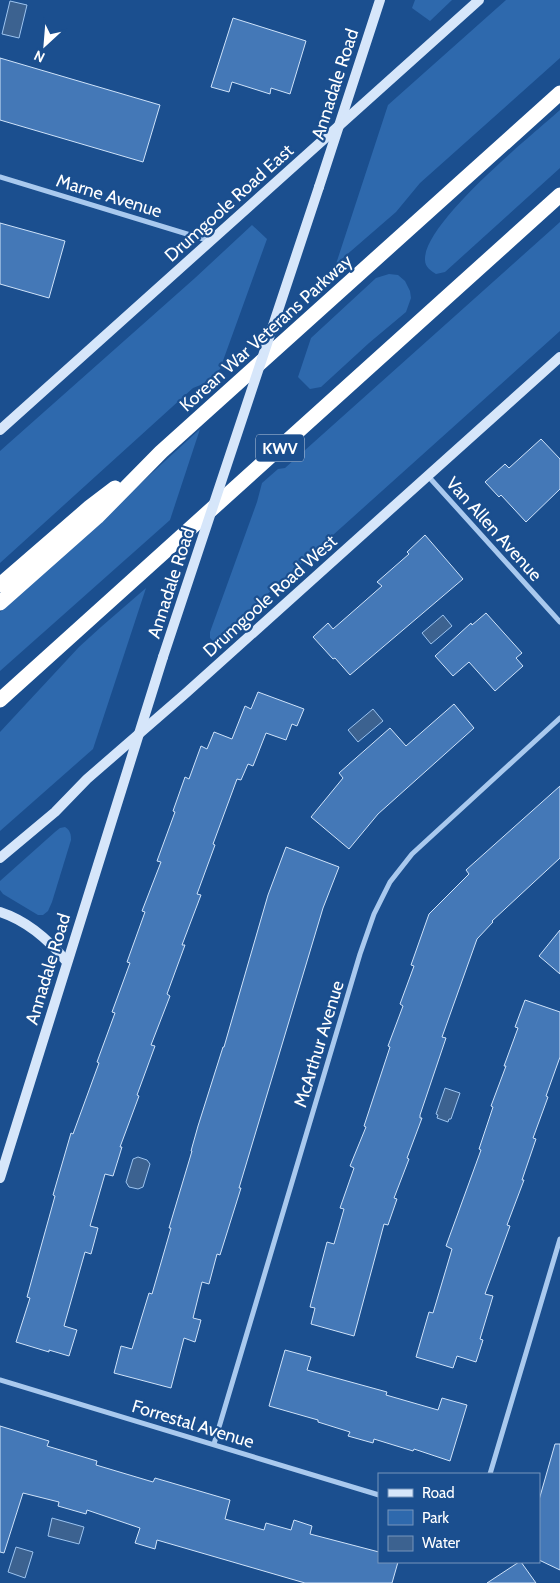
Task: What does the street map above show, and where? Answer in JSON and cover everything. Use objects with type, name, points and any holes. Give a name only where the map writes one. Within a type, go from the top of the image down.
[{"type":"highway","name":"Korean War Veterans Parkway","points":[[0,603],[97,517],[161,452],[560,93]]},
{"type":"highway","name":"KWV","points":[[0,700],[560,195]]},
{"type":"highway","points":[[0,585],[90,507],[161,452]]},
{"type":"main road","name":"Annadale Road","points":[[0,1178],[163,657],[380,0]]},
{"type":"main road","name":"Drumgoole Road East","points":[[0,430],[480,0]]},
{"type":"main road","name":"Drumgoole Road West","points":[[0,858],[54,812],[87,779],[560,357]]},
{"type":"main road","points":[[0,912],[15,917],[37,931],[67,962]]},
{"type":"street","name":"Marne Avenue","points":[[0,177],[211,242]]},
{"type":"street","name":"Van Allen Avenue","points":[[428,476],[560,622]]},
{"type":"street","name":"McArthur Avenue","points":[[214,1444],[360,954],[374,914],[390,882],[412,854],[560,718]]},
{"type":"street","points":[[490,1473],[560,1239]]},
{"type":"street","name":"Forrestal Avenue","points":[[0,1380],[378,1494]]},
{"type":"green space","points":[[415,0],[452,0],[430,21],[412,8]]},
{"type":"green space","points":[[506,0],[560,0],[560,58],[420,183],[396,212],[336,264],[388,105]]},
{"type":"green space","points":[[560,110],[560,168],[445,272],[436,274],[430,270],[425,260],[429,244],[441,225],[481,181]]},
{"type":"green space","points":[[560,222],[560,331],[214,642],[210,638],[210,632],[257,502],[262,483],[278,469],[285,468]]},
{"type":"green space","points":[[252,225],[267,239],[220,369],[203,384],[193,388],[0,563],[0,451]]},
{"type":"green space","points":[[389,274],[398,275],[405,281],[410,291],[411,298],[406,312],[321,387],[310,389],[298,377],[311,338],[376,278]]},
{"type":"green space","points":[[200,429],[170,520],[0,671],[0,612]]},
{"type":"green space","points":[[146,588],[93,749],[0,831],[0,732],[79,647]]},
{"type":"green space","points":[[65,827],[70,832],[71,840],[52,902],[48,911],[43,915],[38,915],[3,894],[0,890],[0,881],[55,832]]},
{"type":"water","points":[[10,1],[27,5],[19,38],[2,34]]},
{"type":"water","points":[[443,615],[452,626],[431,644],[422,633]]},
{"type":"water","points":[[373,709],[383,721],[358,742],[348,730]]},
{"type":"water","points":[[445,1088],[460,1093],[451,1119],[448,1122],[437,1118],[438,1115],[436,1114]]},
{"type":"water","points":[[138,1157],[147,1160],[150,1164],[143,1187],[138,1189],[129,1187],[126,1182],[133,1159]]},
{"type":"water","points":[[52,1518],[84,1527],[79,1544],[48,1536]]},
{"type":"water","points":[[16,1547],[33,1552],[25,1578],[8,1572]]},
{"type":"building","points":[[233,18],[306,41],[290,94],[271,88],[270,94],[232,82],[229,92],[211,87]]},
{"type":"building","points":[[0,58],[160,105],[143,162],[0,120]]},
{"type":"building","points":[[0,223],[65,241],[49,298],[0,284]]},
{"type":"building","points":[[541,439],[560,459],[560,489],[526,522],[501,495],[499,497],[485,482],[505,464],[509,468]]},
{"type":"building","points":[[425,535],[463,579],[350,675],[313,637],[328,623],[333,629],[382,586],[377,582],[409,554],[407,552]]},
{"type":"building","points":[[486,613],[522,653],[516,658],[523,666],[495,691],[469,662],[453,676],[435,656],[471,623],[472,625]]},
{"type":"building","points":[[258,692],[304,709],[297,726],[292,724],[286,740],[266,733],[253,766],[248,764],[241,780],[237,779],[213,844],[215,845],[197,894],[201,895],[182,945],[185,945],[167,994],[170,996],[151,1045],[155,1046],[137,1095],[139,1096],[120,1147],[122,1147],[113,1176],[105,1174],[90,1226],[98,1228],[91,1254],[85,1252],[64,1326],[77,1330],[69,1356],[16,1342],[30,1298],[27,1297],[71,1133],[73,1134],[99,1063],[97,1062],[115,1013],[112,1012],[130,963],[127,962],[145,912],[142,911],[161,862],[157,861],[175,812],[173,811],[185,777],[189,779],[201,746],[207,749],[214,732],[232,739],[245,706],[251,709]]},
{"type":"building","points":[[454,704],[474,728],[378,814],[349,849],[311,817],[343,778],[339,773],[390,728],[406,746]]},
{"type":"building","points":[[560,786],[560,858],[492,921],[477,939],[442,1037],[446,1038],[420,1115],[420,1118],[422,1118],[407,1158],[409,1159],[394,1198],[397,1199],[388,1225],[384,1224],[354,1336],[311,1324],[315,1308],[310,1307],[327,1242],[334,1244],[344,1209],[340,1208],[354,1168],[350,1166],[366,1127],[364,1126],[390,1047],[388,1046],[403,1006],[400,1004],[414,966],[411,965],[429,914],[469,874],[466,870]]},
{"type":"building","points":[[286,847],[339,867],[323,908],[220,1255],[217,1254],[209,1284],[202,1282],[193,1318],[201,1320],[195,1342],[184,1338],[171,1388],[114,1373],[121,1346],[132,1349],[149,1293],[152,1294],[198,1126],[224,1047],[268,895]]},
{"type":"building","points":[[560,930],[560,974],[539,956]]},
{"type":"building","points":[[525,1000],[560,1012],[560,1057],[533,1138],[536,1139],[522,1180],[524,1180],[507,1225],[510,1226],[485,1294],[493,1296],[480,1339],[483,1340],[476,1362],[457,1356],[453,1368],[416,1357],[429,1312],[433,1313],[452,1249],[446,1246],[481,1150],[479,1149],[493,1107],[491,1106],[506,1066],[504,1066],[518,1028],[515,1027]]},
{"type":"building","points":[[285,1350],[311,1357],[307,1370],[387,1392],[386,1395],[438,1410],[442,1398],[467,1405],[450,1461],[414,1449],[413,1451],[374,1439],[373,1443],[348,1436],[350,1432],[318,1422],[318,1420],[269,1406]]},
{"type":"building","points":[[0,1426],[49,1441],[47,1446],[97,1461],[96,1465],[153,1482],[155,1478],[230,1500],[225,1519],[264,1530],[266,1523],[291,1530],[294,1520],[312,1526],[310,1534],[378,1552],[378,1563],[398,1563],[392,1583],[305,1583],[157,1540],[155,1549],[135,1543],[140,1528],[87,1510],[86,1514],[58,1506],[59,1502],[23,1493],[4,1553],[0,1552]]},
{"type":"building","points":[[555,1444],[560,1444],[560,1570],[540,1560],[540,1496]]},
{"type":"building","points":[[517,1563],[522,1563],[536,1583],[487,1583]]}]
